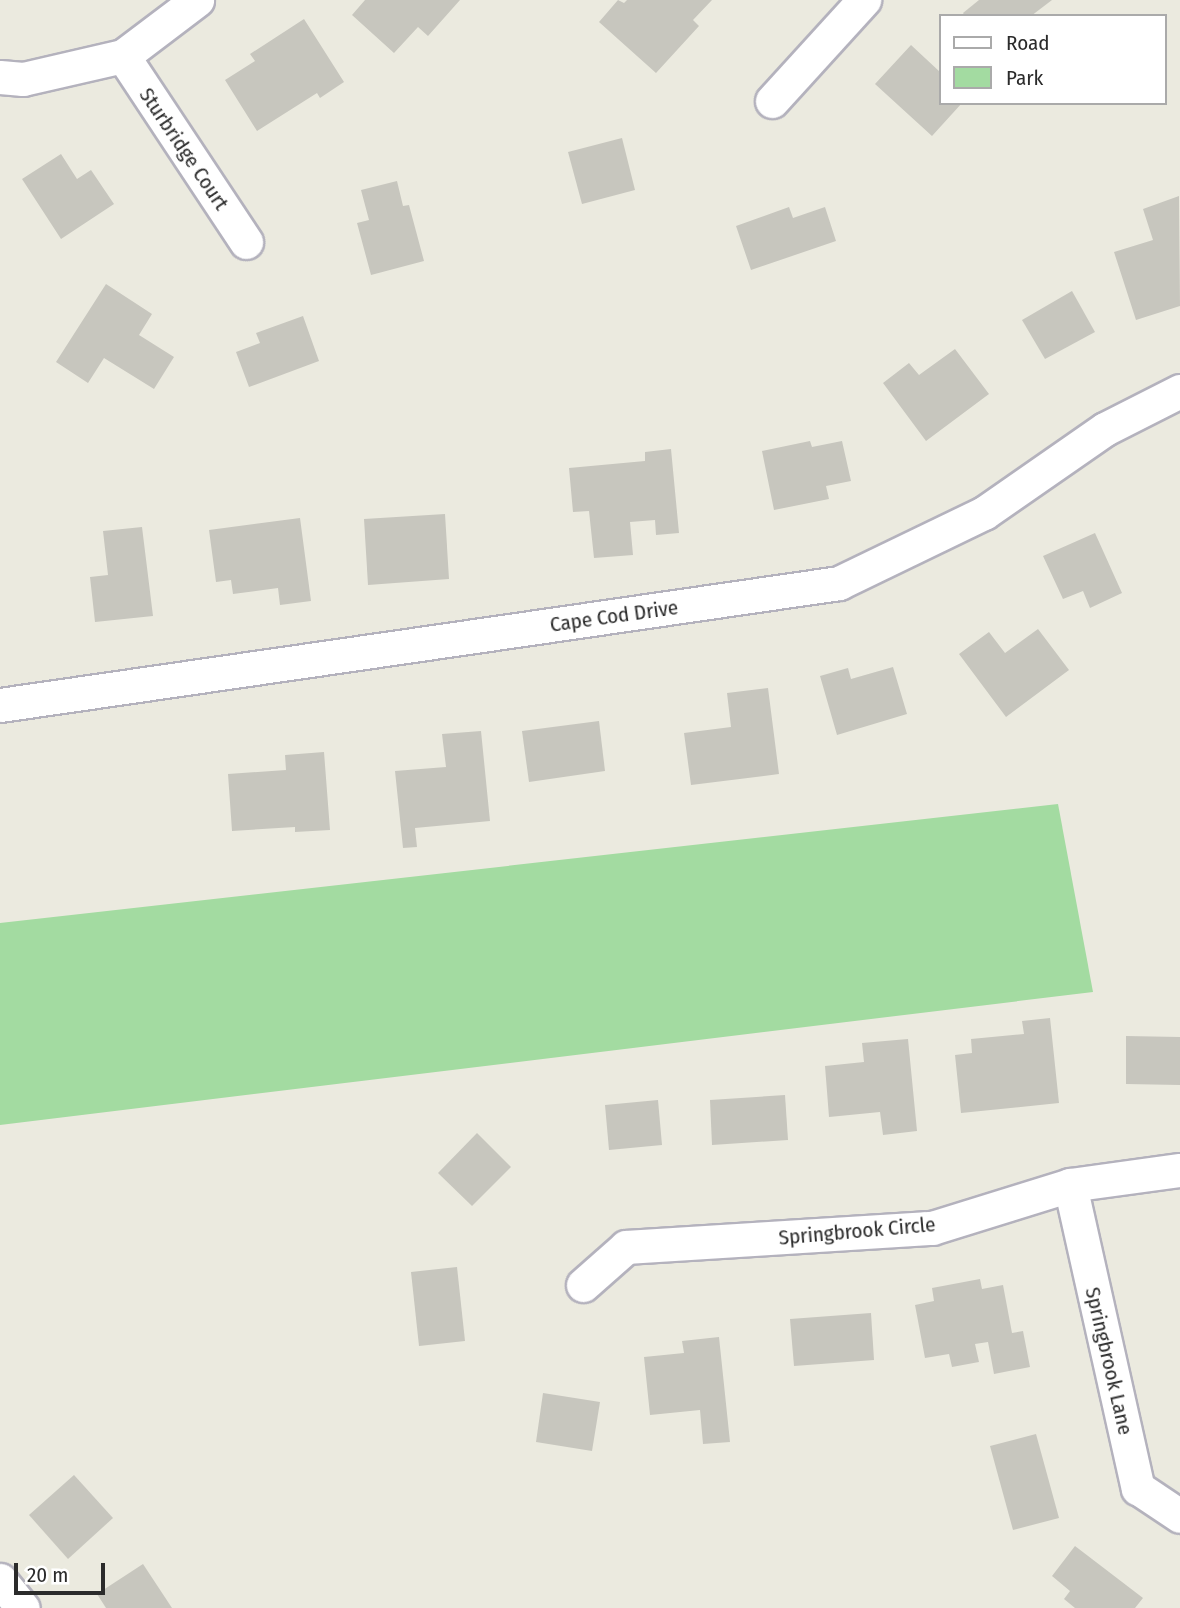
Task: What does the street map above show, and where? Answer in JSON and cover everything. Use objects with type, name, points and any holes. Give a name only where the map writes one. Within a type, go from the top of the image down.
[{"type":"street","points":[[0,77],[23,79],[123,56],[197,0]]},
{"type":"street","points":[[772,101],[864,0]]},
{"type":"street","name":"Sturbridge Court","points":[[123,56],[246,242]]},
{"type":"street","name":"Cape Cod Drive","points":[[0,705],[839,583],[985,513],[1105,429],[1180,391]]},
{"type":"street","name":"Springbrook Circle","points":[[583,1285],[626,1247],[932,1228],[1070,1185],[1180,1170]]},
{"type":"street","name":"Springbrook Lane","points":[[1070,1185],[1138,1488],[1180,1516]]},
{"type":"street","points":[[0,1580],[23,1608]]},
{"type":"green space","points":[[1058,804],[1093,992],[0,1125],[0,923]]},
{"type":"building","points":[[365,0],[460,0],[428,36],[418,27],[394,53],[352,15]]},
{"type":"building","points":[[618,0],[624,3],[627,0],[712,0],[693,20],[699,26],[656,73],[599,22]]},
{"type":"building","points":[[979,0],[1052,0],[1034,14],[963,13]]},
{"type":"building","points":[[304,19],[344,82],[320,98],[317,93],[257,131],[225,80],[255,61],[250,54]]},
{"type":"building","points":[[911,45],[939,71],[939,105],[960,105],[932,136],[875,84]]},
{"type":"building","points":[[622,138],[635,190],[582,204],[568,152]]},
{"type":"building","points":[[61,154],[77,179],[91,170],[114,204],[61,239],[22,179]]},
{"type":"building","points":[[397,181],[403,206],[409,205],[424,261],[371,275],[357,223],[369,220],[361,190]]},
{"type":"building","points":[[1179,196],[1180,306],[1136,320],[1114,252],[1153,240],[1143,209]]},
{"type":"building","points":[[789,207],[793,218],[825,207],[836,241],[751,270],[736,226]]},
{"type":"building","points":[[106,284],[152,314],[139,335],[174,357],[154,389],[104,358],[88,383],[56,362]]},
{"type":"building","points":[[1072,291],[1095,332],[1045,359],[1022,320]]},
{"type":"building","points":[[303,316],[319,361],[249,387],[236,352],[260,343],[256,333]]},
{"type":"building","points":[[955,349],[989,394],[926,441],[883,383],[909,363],[919,375]]},
{"type":"building","points":[[810,441],[812,447],[842,441],[851,481],[826,486],[829,499],[774,510],[762,451]]},
{"type":"building","points":[[671,449],[679,533],[656,535],[655,520],[630,522],[633,555],[594,558],[589,511],[573,512],[569,468],[645,461],[645,452]]},
{"type":"building","points":[[445,514],[449,579],[368,585],[364,519]]},
{"type":"building","points":[[300,518],[311,601],[280,605],[278,588],[233,594],[231,580],[216,582],[209,530]]},
{"type":"building","points":[[142,527],[153,616],[95,622],[90,577],[108,575],[103,531]]},
{"type":"building","points":[[1095,533],[1122,593],[1090,608],[1083,591],[1063,599],[1043,556]]},
{"type":"building","points":[[1038,629],[1069,670],[1006,717],[959,654],[989,632],[1005,653]]},
{"type":"building","points":[[893,667],[907,714],[837,735],[820,676],[848,668],[851,679]]},
{"type":"building","points":[[768,688],[779,774],[691,785],[684,733],[731,727],[727,693]]},
{"type":"building","points":[[599,721],[605,771],[529,782],[522,731]]},
{"type":"building","points":[[481,731],[490,821],[415,828],[417,847],[403,848],[395,771],[446,767],[442,734]]},
{"type":"building","points":[[324,752],[330,830],[295,832],[295,827],[232,831],[228,774],[286,770],[285,755]]},
{"type":"building","points":[[1050,1018],[1059,1103],[961,1113],[955,1055],[972,1053],[971,1039],[1024,1034],[1022,1021]]},
{"type":"building","points":[[1126,1036],[1180,1037],[1180,1085],[1126,1084]]},
{"type":"building","points":[[908,1039],[917,1131],[883,1135],[880,1112],[829,1117],[825,1066],[864,1062],[862,1043]]},
{"type":"building","points":[[785,1095],[788,1140],[712,1145],[710,1100]]},
{"type":"building","points":[[658,1100],[662,1145],[609,1150],[605,1105]]},
{"type":"building","points":[[477,1133],[511,1167],[472,1206],[438,1173]]},
{"type":"building","points":[[457,1267],[465,1341],[419,1346],[411,1272]]},
{"type":"building","points":[[980,1279],[982,1289],[1003,1285],[1012,1333],[1023,1331],[1030,1367],[994,1374],[988,1342],[975,1344],[979,1362],[952,1367],[949,1354],[925,1358],[915,1305],[934,1301],[932,1288]]},
{"type":"building","points":[[871,1313],[874,1360],[794,1366],[790,1319]]},
{"type":"building","points":[[719,1337],[730,1442],[703,1444],[700,1410],[650,1415],[644,1357],[684,1353],[682,1341]]},
{"type":"building","points":[[543,1393],[600,1402],[592,1451],[536,1442]]},
{"type":"building","points":[[1036,1434],[1059,1518],[1013,1530],[990,1446]]},
{"type":"building","points":[[74,1475],[113,1518],[68,1559],[29,1515]]},
{"type":"building","points":[[1075,1546],[1143,1598],[1135,1608],[1075,1608],[1064,1599],[1070,1591],[1052,1576]]},
{"type":"building","points":[[143,1564],[172,1608],[106,1608],[97,1594]]}]
